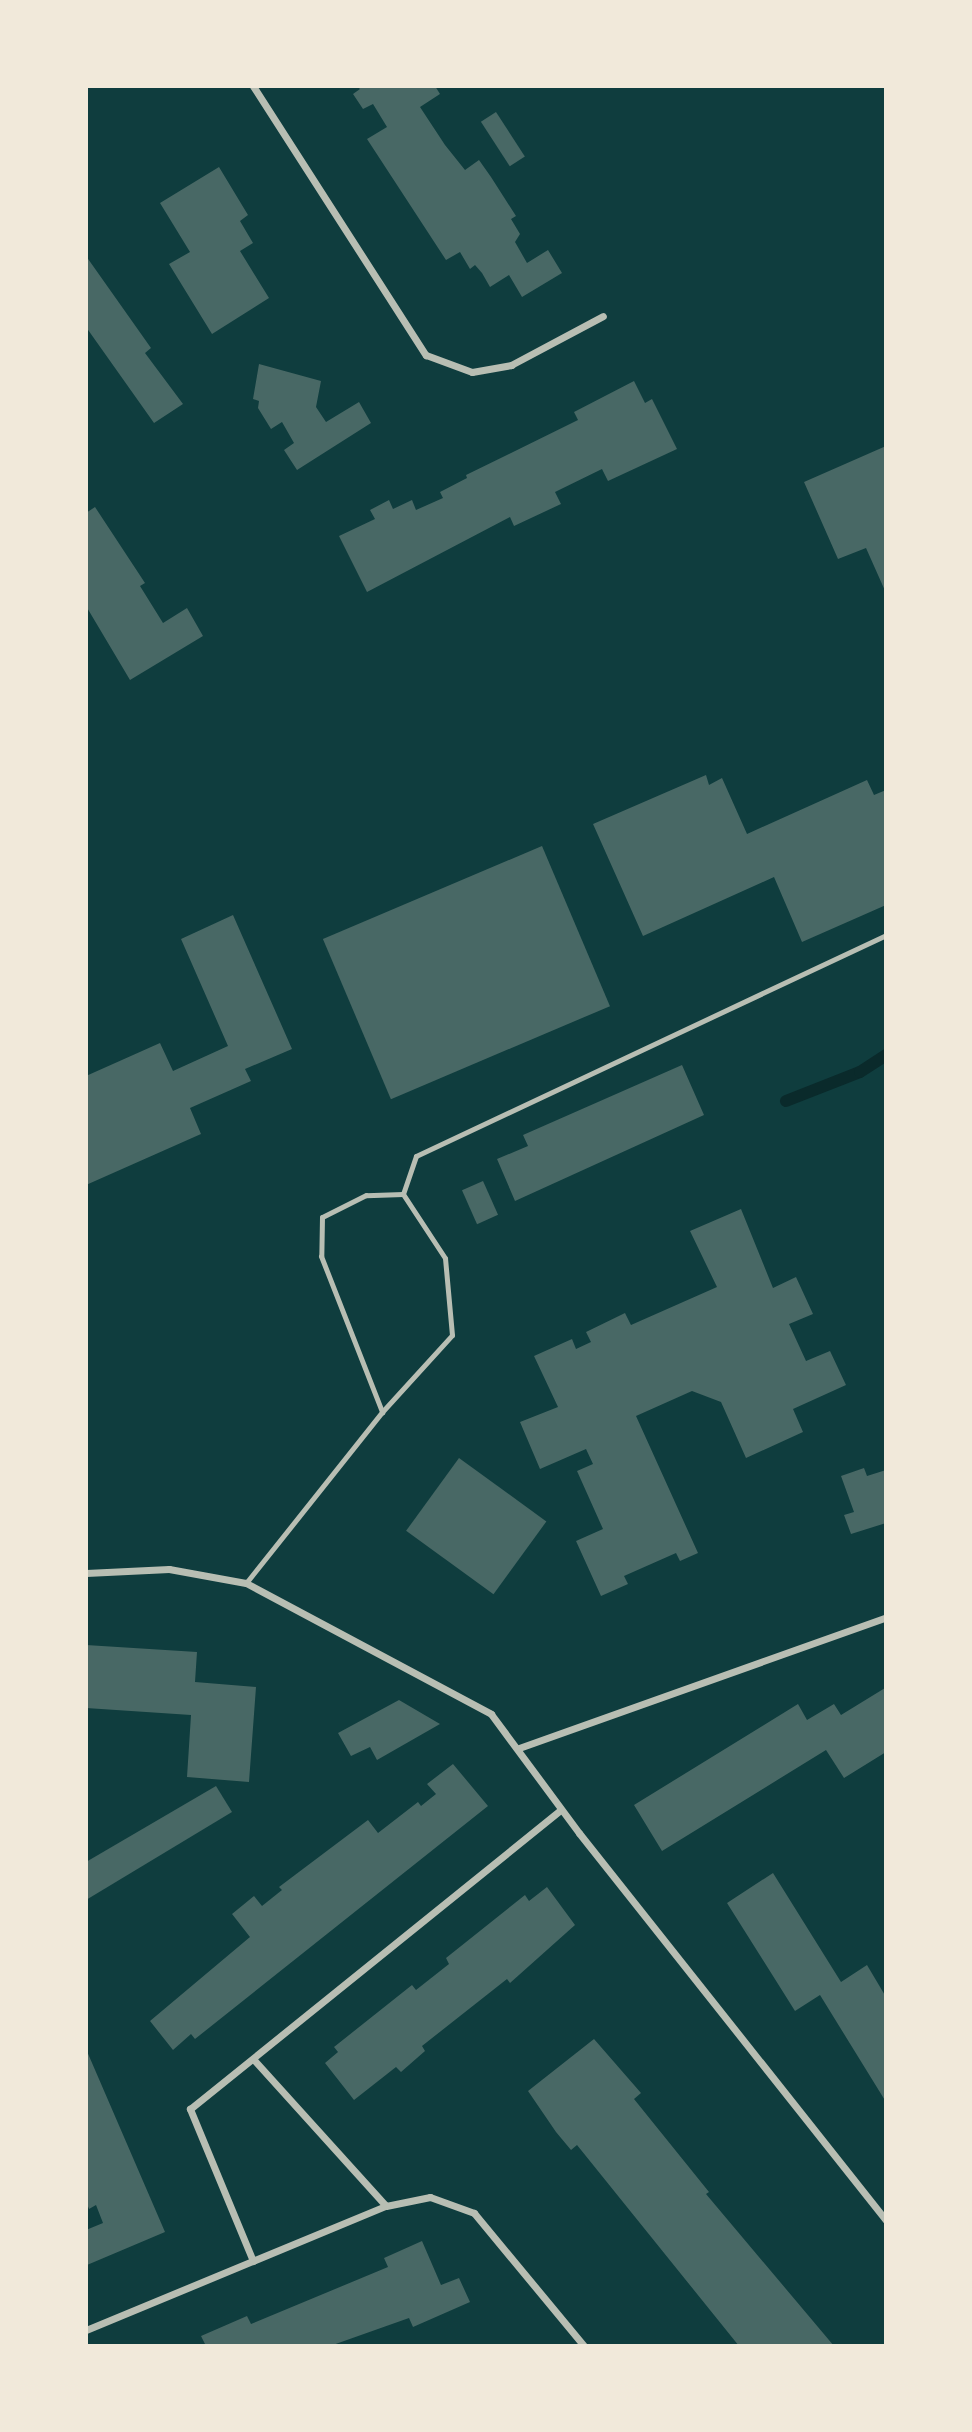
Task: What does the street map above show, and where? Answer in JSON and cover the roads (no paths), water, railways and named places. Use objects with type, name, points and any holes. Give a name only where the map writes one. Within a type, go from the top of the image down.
[{"type":"street","points":[[253,86],[426,355],[472,372],[512,365],[603,316]]},
{"type":"street","points":[[86,1573],[169,1569],[246,1583],[491,1714],[519,1748],[561,1810],[886,2220]]},
{"type":"street","points":[[519,1748],[886,1617]]},
{"type":"street","points":[[253,2261],[190,2109],[255,2061],[561,1810]]},
{"type":"street","points":[[255,2061],[386,2207]]},
{"type":"street","points":[[86,2329],[386,2207],[430,2197],[474,2213],[584,2346]]},
{"type":"lane","points":[[403,1194],[416,1156],[886,935]]},
{"type":"lane","points":[[246,1583],[383,1412],[452,1335],[445,1258],[403,1194]]},
{"type":"lane","points":[[383,1412],[321,1256],[322,1217],[366,1195],[403,1194]]},
{"type":"waterway","points":[[786,1101],[860,1072],[886,1055]]}]
